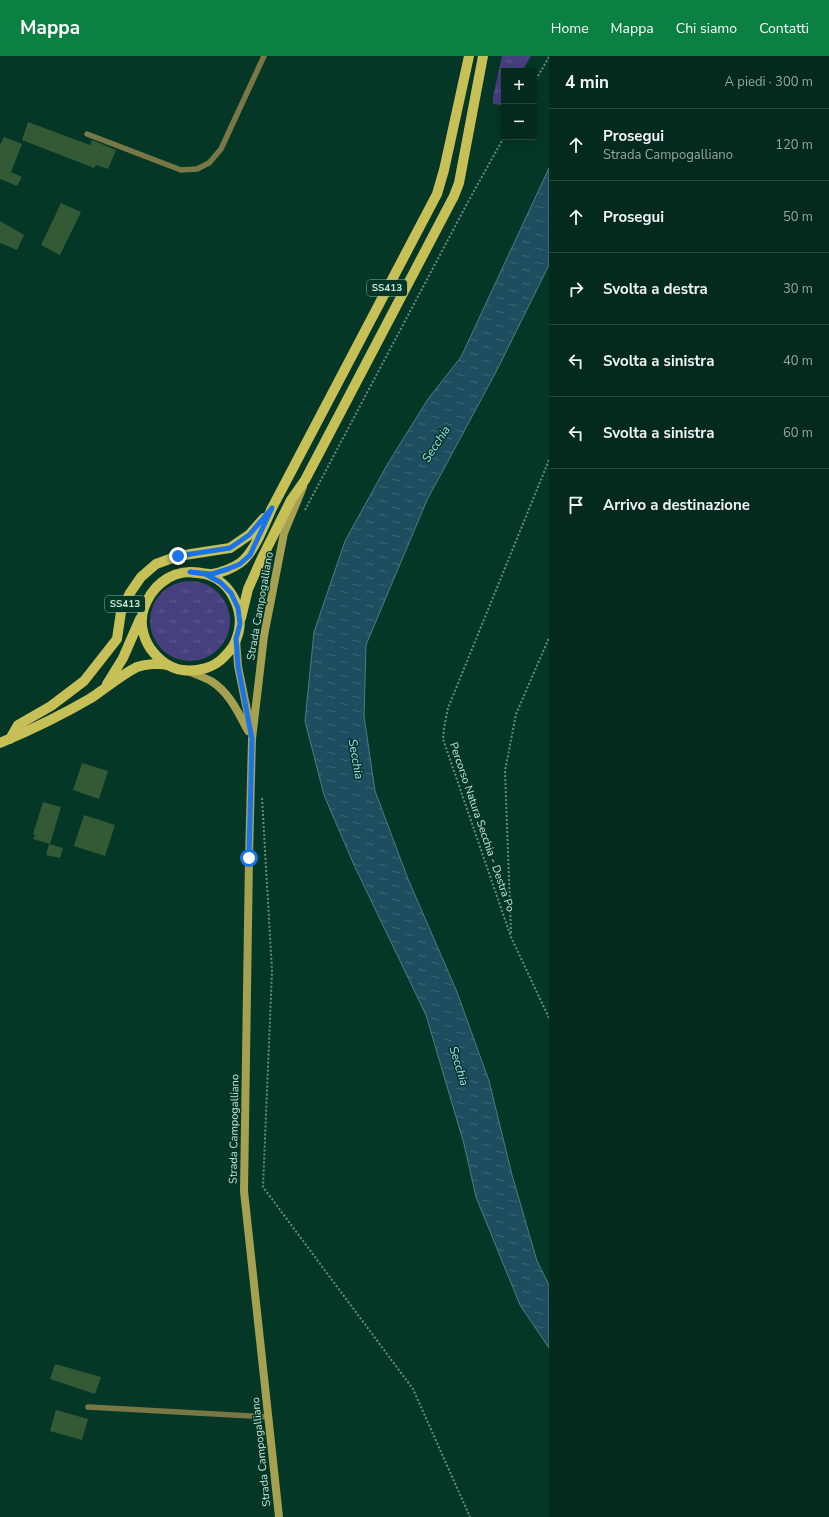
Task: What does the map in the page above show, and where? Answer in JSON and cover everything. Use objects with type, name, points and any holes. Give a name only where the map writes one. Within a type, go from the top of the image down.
[{"type":"main road","name":"SS413","points":[[104,688],[123,658],[138,627],[148,597],[158,584],[173,575],[190,572],[212,574],[228,569],[240,564],[250,555],[272,508],[437,194],[444,170],[469,56]]},
{"type":"main road","name":"SS413","points":[[0,743],[92,697],[138,667],[162,664],[183,670],[199,670],[211,666],[222,659],[230,650],[236,639],[248,589],[262,558],[291,500],[305,480],[454,196],[459,183],[484,56]]},
{"type":"main road","name":"Strada Campogalliano","points":[[280,1517],[244,1191],[249,858],[252,739],[264,636],[284,533],[296,507],[305,480]]},
{"type":"main road","name":"SS413","points":[[10,739],[18,726],[51,706],[84,681],[117,639],[121,612],[140,576],[156,564],[178,556],[230,548],[249,535],[272,508]]},
{"type":"main road","name":"SS413","points":[[190,572],[205,574],[215,579],[231,593],[238,608],[240,624]]},
{"type":"main road","name":"SS413","points":[[142,613],[142,628],[146,642],[154,654],[166,664],[183,670]]},
{"type":"main road","name":"Strada Campogalliano","points":[[236,639],[238,666],[252,739]]},
{"type":"main road","name":"Strada Campogalliano","points":[[183,670],[210,681],[221,688],[230,698],[252,739]]},
{"type":"lane","points":[[87,134],[181,170],[197,169],[209,163],[221,149],[264,56]]},
{"type":"lane","points":[[88,1408],[268,1417]]},
{"type":"path","points":[[537,78],[549,57]]},
{"type":"path","points":[[303,515],[465,207],[502,140]]},
{"type":"path","name":"Percorso Natura Secchia - Destra Po","points":[[549,460],[448,708],[443,739],[511,937],[549,1018]]},
{"type":"path","points":[[511,937],[505,771],[516,714],[549,638]]},
{"type":"path","points":[[261,793],[272,971],[263,1187],[413,1389],[470,1517]]},
{"type":"green space","points":[[502,56],[531,56],[524,68],[501,68],[501,105],[493,104],[493,97]]},
{"type":"green space","points":[[190,581],[205,584],[218,593],[227,606],[230,621],[227,636],[218,649],[205,658],[190,661],[175,658],[162,649],[153,636],[150,621],[153,606],[162,593],[175,584]]},
{"type":"water","name":"Secchia","points":[[549,168],[549,265],[497,370],[427,500],[366,645],[364,716],[375,791],[408,879],[457,992],[489,1081],[512,1175],[537,1261],[549,1285],[549,1348],[520,1305],[476,1197],[464,1144],[426,1015],[354,865],[324,795],[305,721],[314,632],[345,541],[387,465],[428,399],[461,357]]},
{"type":"building","points":[[28,122],[90,145],[92,140],[116,150],[108,169],[96,165],[94,168],[22,140]]},
{"type":"building","points":[[4,137],[22,144],[11,172],[22,177],[17,186],[0,179],[0,145]]},
{"type":"building","points":[[61,203],[81,212],[60,255],[41,245]]},
{"type":"building","points":[[0,221],[24,235],[17,250],[0,243]]},
{"type":"building","points":[[82,763],[108,771],[99,799],[73,790]]},
{"type":"building","points":[[43,802],[61,807],[50,844],[33,839],[35,835],[33,834]]},
{"type":"building","points":[[84,815],[115,825],[105,856],[74,846]]},
{"type":"building","points":[[49,844],[63,848],[60,858],[46,855]]},
{"type":"building","points":[[55,1364],[101,1377],[95,1394],[50,1379]]},
{"type":"building","points":[[56,1410],[88,1419],[82,1440],[50,1431]]},
{"type":"route","points":[[178,556],[230,548],[249,535],[272,508],[250,555],[240,564],[212,574],[190,572],[205,574],[220,582],[231,593],[238,608],[240,624],[236,639],[238,666],[252,739],[249,858]]}]
